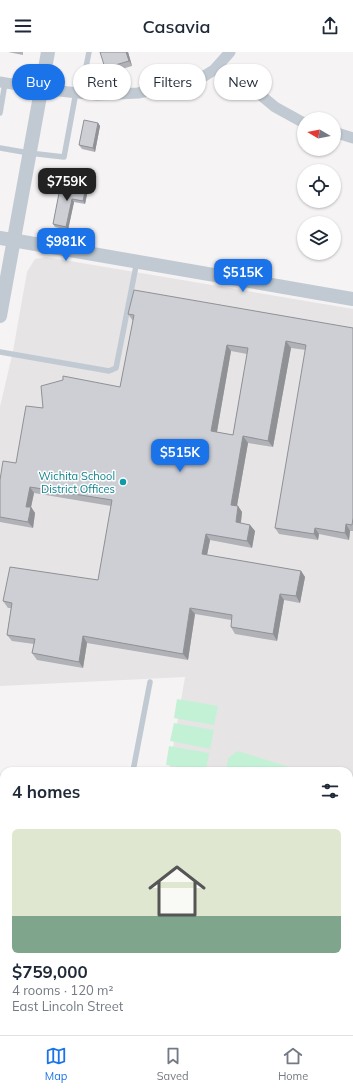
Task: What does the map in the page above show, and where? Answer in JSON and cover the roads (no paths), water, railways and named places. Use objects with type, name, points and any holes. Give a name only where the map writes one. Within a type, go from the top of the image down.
[{"type":"street","points":[[46,64],[48,52]]},
{"type":"street","points":[[219,64],[230,52]]},
{"type":"street","points":[[131,94],[189,82],[201,78],[214,70]]},
{"type":"street","points":[[0,316],[7,239],[29,153],[39,100]]},
{"type":"street","points":[[267,100],[275,107],[297,119]]},
{"type":"street","points":[[341,134],[353,138]]},
{"type":"street","points":[[7,239],[353,299]]},
{"type":"lane","points":[[87,64],[89,52]]},
{"type":"lane","points":[[0,113],[3,82]]},
{"type":"lane","points":[[0,148],[64,157],[75,100]]},
{"type":"lane","points":[[0,352],[109,371],[116,368],[137,261]]},
{"type":"lane","points":[[134,767],[150,682]]},
{"type":"place","name":"Wichita School District Offices","points":[[123,482]]}]
